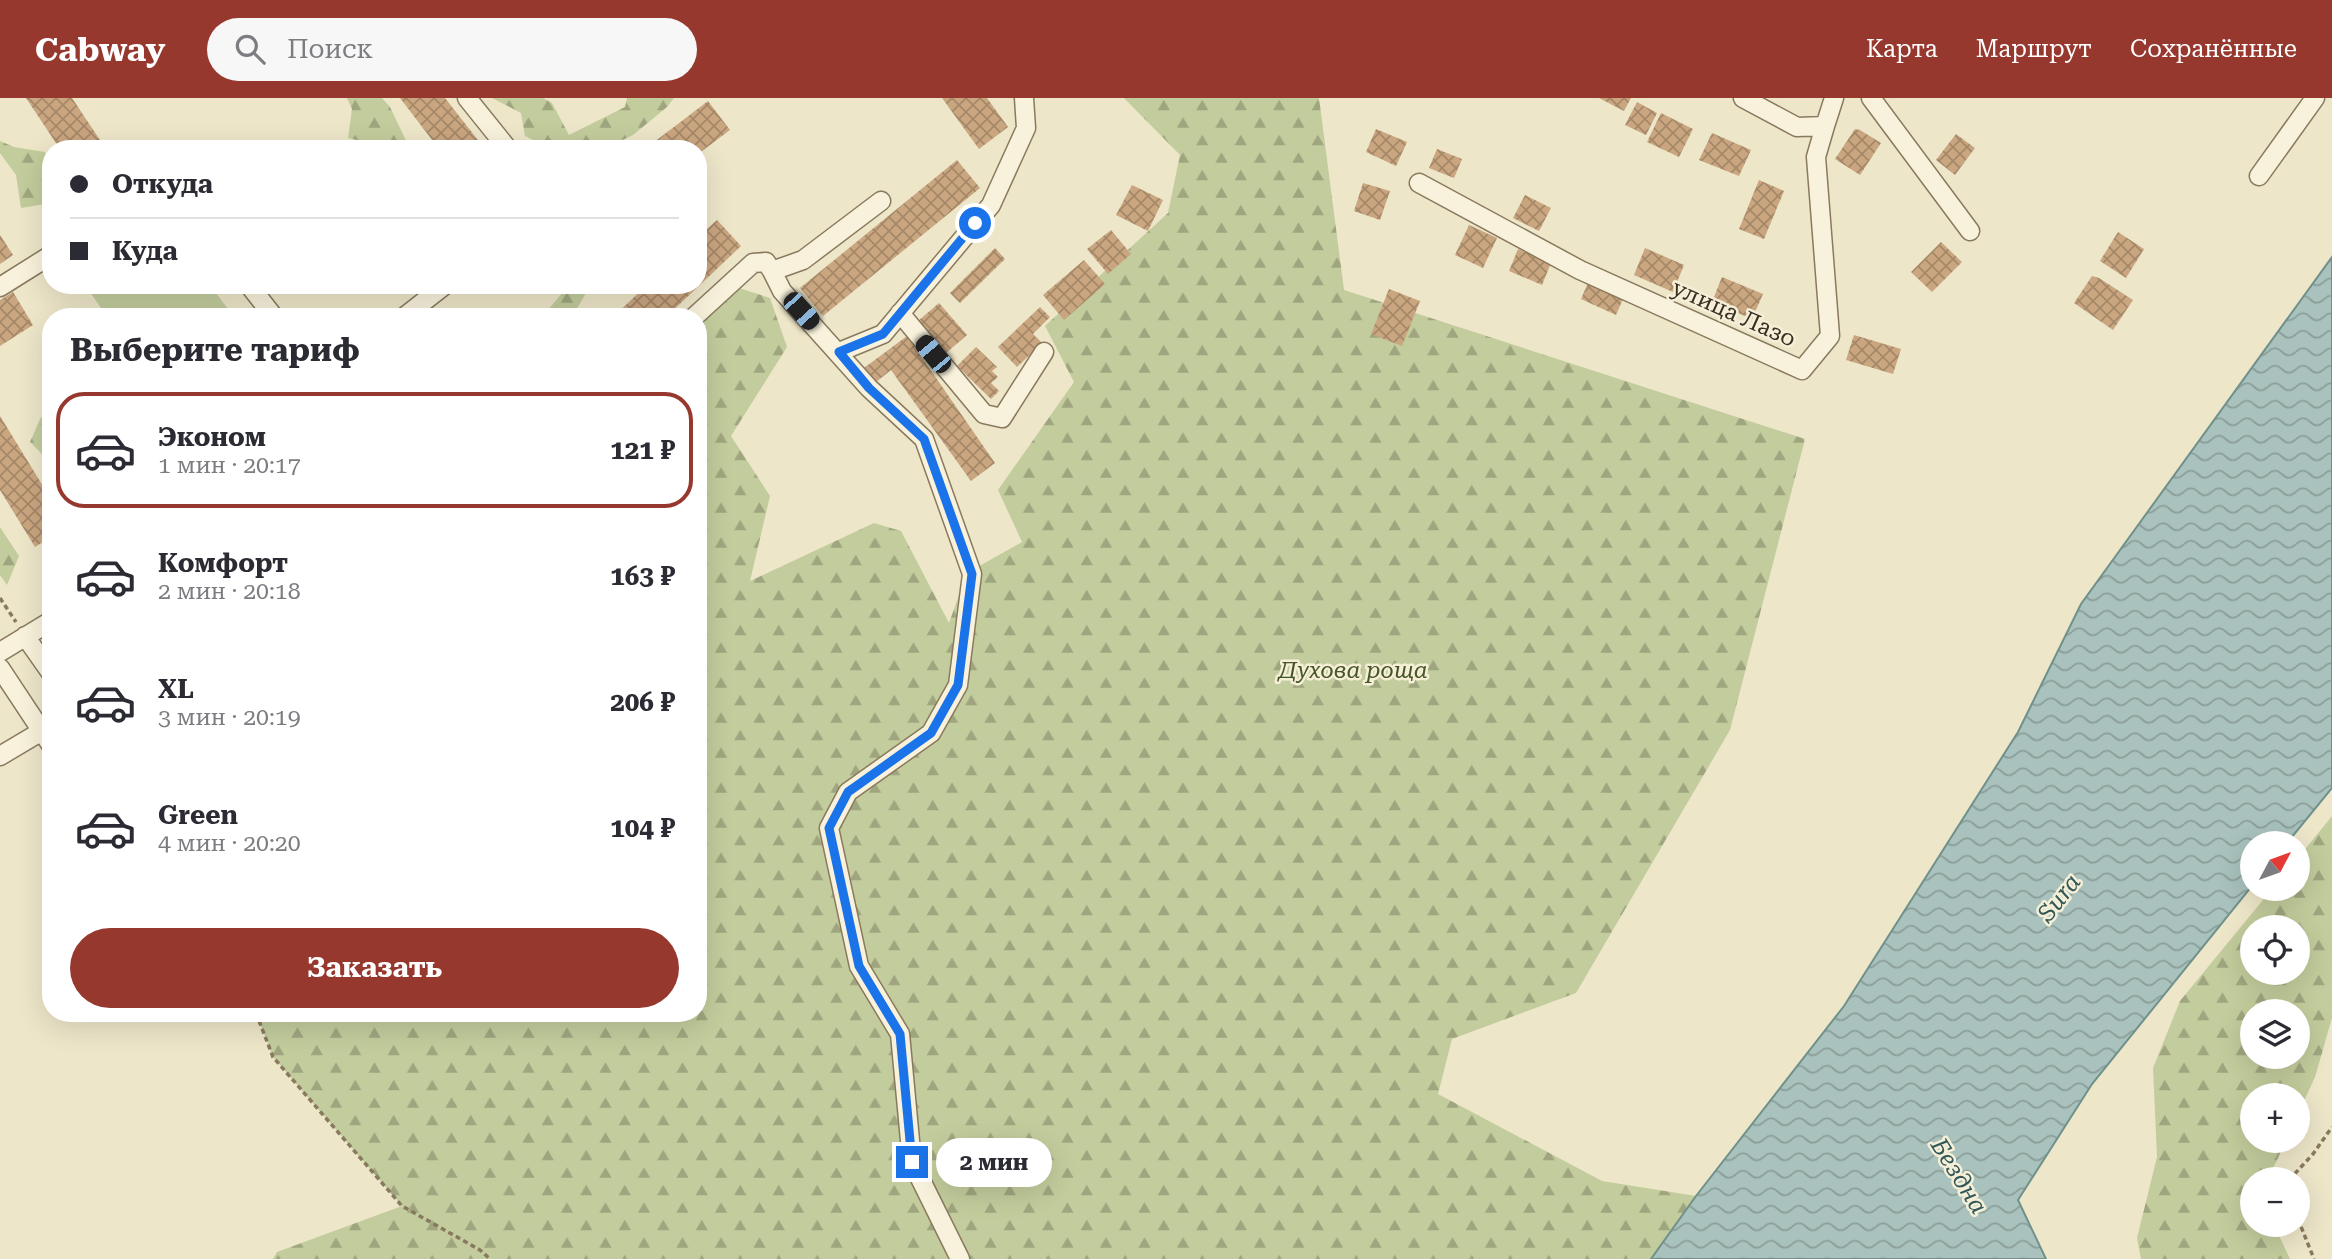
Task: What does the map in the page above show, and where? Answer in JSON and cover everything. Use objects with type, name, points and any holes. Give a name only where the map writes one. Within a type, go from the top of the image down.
[{"type":"street","points":[[467,98],[501,140]]},
{"type":"street","points":[[839,352],[883,334],[990,205],[1026,128],[1024,98]]},
{"type":"street","points":[[1743,98],[1797,127],[1825,127]]},
{"type":"street","name":"улица Лазо","points":[[1419,183],[1580,270],[1802,370],[1830,336],[1816,157],[1834,98]]},
{"type":"street","points":[[1871,98],[1970,231]]},
{"type":"street","points":[[2259,176],[2315,98]]},
{"type":"street","points":[[772,271],[803,260],[881,201]]},
{"type":"street","points":[[0,287],[42,261]]},
{"type":"street","points":[[704,308],[753,263],[766,262],[782,291],[869,388],[924,439],[972,574],[958,685],[931,733],[848,792],[829,828],[859,966],[900,1034],[912,1162],[960,1259]]},
{"type":"street","points":[[256,294],[267,308]]},
{"type":"street","points":[[416,308],[433,294]]},
{"type":"street","points":[[900,313],[984,414],[1002,418],[1044,352]]},
{"type":"street","points":[[0,652],[42,626]]},
{"type":"street","points":[[25,636],[42,660]]},
{"type":"street","points":[[0,668],[42,732]]},
{"type":"street","points":[[0,756],[42,740]]},
{"type":"path","points":[[0,598],[25,636]]},
{"type":"path","points":[[259,1022],[273,1057],[402,1206],[480,1250],[490,1259]]},
{"type":"path","points":[[2302,1167],[2332,1127]]},
{"type":"path","points":[[2305,1237],[2314,1259]]},
{"type":"green space","points":[[347,98],[382,98],[390,107],[406,140],[348,138],[352,109]]},
{"type":"green space","points":[[492,98],[543,98],[552,103],[569,135],[625,107],[627,98],[674,98],[633,135],[623,140],[533,140],[525,136],[521,113]]},
{"type":"green space","name":"Духова роща","points":[[1124,98],[1319,98],[1344,290],[1805,439],[1730,730],[1576,993],[1452,1039],[1438,1094],[1602,1181],[1696,1196],[1651,1259],[273,1259],[277,1252],[402,1206],[273,1057],[259,1022],[707,1022],[707,312],[736,287],[770,298],[787,347],[731,436],[770,496],[750,581],[874,523],[901,531],[949,623],[967,573],[1022,542],[998,490],[1074,382],[1045,326],[1168,213],[1180,155]]},
{"type":"green space","points":[[0,141],[14,147],[42,152],[42,204],[21,208],[16,175],[0,153]]},
{"type":"green space","points":[[91,294],[217,294],[227,308],[101,308]]},
{"type":"green space","points":[[561,294],[585,294],[577,308],[550,308]]},
{"type":"green space","points":[[41,417],[42,454],[30,442]]},
{"type":"green space","points":[[0,527],[19,556],[7,585],[0,575]]},
{"type":"green space","points":[[2332,816],[2332,1018],[2315,1077],[2310,1088],[2310,1083],[2240,1083],[2240,1153],[2280,1153],[2274,1167],[2240,1167],[2240,1237],[2280,1237],[2290,1259],[2141,1259],[2137,1238],[2157,1157],[2153,1068],[2180,1001],[2240,928],[2240,985],[2310,985],[2310,915],[2251,915],[2262,901],[2310,901],[2310,843]]},
{"type":"water","points":[[2332,257],[2332,788],[2297,831],[2240,831],[2240,901],[2092,1084],[2018,1200],[2046,1259],[1651,1259],[1696,1196],[1844,1006],[2018,732],[2081,604]]},
{"type":"building","points":[[26,98],[72,98],[100,140],[54,140]]},
{"type":"building","points":[[400,98],[445,98],[478,140],[432,140]]},
{"type":"building","points":[[942,98],[987,98],[1008,127],[979,149]]},
{"type":"building","points":[[1599,98],[1631,98],[1624,111]]},
{"type":"building","points":[[708,101],[730,130],[707,147],[707,140],[657,140]]},
{"type":"building","points":[[1637,102],[1657,113],[1646,135],[1625,125]]},
{"type":"building","points":[[1661,113],[1693,129],[1679,157],[1647,142]]},
{"type":"building","points":[[1376,129],[1407,142],[1396,166],[1366,152]]},
{"type":"building","points":[[1855,129],[1881,143],[1860,175],[1835,159]]},
{"type":"building","points":[[1712,133],[1751,150],[1739,176],[1699,160]]},
{"type":"building","points":[[1956,134],[1975,148],[1955,175],[1936,160]]},
{"type":"building","points":[[1437,149],[1462,159],[1454,178],[1429,168]]},
{"type":"building","points":[[957,160],[980,188],[823,316],[800,288]]},
{"type":"building","points":[[1759,180],[1784,191],[1764,239],[1739,229]]},
{"type":"building","points":[[1363,183],[1390,191],[1380,220],[1354,211]]},
{"type":"building","points":[[1132,185],[1163,200],[1148,231],[1116,215]]},
{"type":"building","points":[[1525,195],[1551,208],[1539,231],[1513,218]]},
{"type":"building","points":[[717,220],[741,246],[707,278],[707,229]]},
{"type":"building","points":[[1469,225],[1497,238],[1483,268],[1455,255]]},
{"type":"building","points":[[1111,230],[1131,254],[1108,274],[1087,249]]},
{"type":"building","points":[[2118,232],[2144,249],[2126,278],[2100,261]]},
{"type":"building","points":[[0,235],[13,255],[0,264]]},
{"type":"building","points":[[1941,242],[1962,262],[1932,292],[1911,272]]},
{"type":"building","points":[[995,248],[1005,259],[960,303],[950,293]]},
{"type":"building","points":[[1645,248],[1684,265],[1673,292],[1634,275]]},
{"type":"building","points":[[1518,249],[1551,263],[1542,285],[1509,271]]},
{"type":"building","points":[[1084,260],[1105,284],[1064,320],[1043,295]]},
{"type":"building","points":[[2092,276],[2133,300],[2113,330],[2074,303]]},
{"type":"building","points":[[1722,277],[1763,294],[1752,319],[1712,302]]},
{"type":"building","points":[[1588,283],[1623,299],[1616,315],[1581,299]]},
{"type":"building","points":[[1389,289],[1420,301],[1402,346],[1371,334]]},
{"type":"building","points":[[13,292],[33,325],[0,346],[0,300]]},
{"type":"building","points":[[637,294],[690,294],[676,308],[623,308]]},
{"type":"building","points":[[939,303],[967,335],[946,353],[918,321]]},
{"type":"building","points":[[1040,307],[1050,317],[1033,334],[1042,343],[1017,367],[998,347]]},
{"type":"building","points":[[1854,335],[1901,349],[1893,374],[1846,360]]},
{"type":"building","points":[[907,336],[995,463],[971,481],[891,370],[876,382],[864,368]]},
{"type":"building","points":[[976,347],[997,367],[992,371],[998,377],[991,383],[999,391],[991,399],[957,366]]},
{"type":"building","points":[[0,416],[42,484],[42,543],[35,547],[0,490]]},
{"type":"route","points":[[912,1162],[900,1034],[859,966],[829,828],[848,792],[931,733],[958,685],[972,574],[924,439],[869,388],[839,352],[883,334],[975,223]]},
{"type":"water label","name":"Sura","points":[[2059,898]]},
{"type":"water label","name":"Бездна","points":[[1959,1176]]}]
